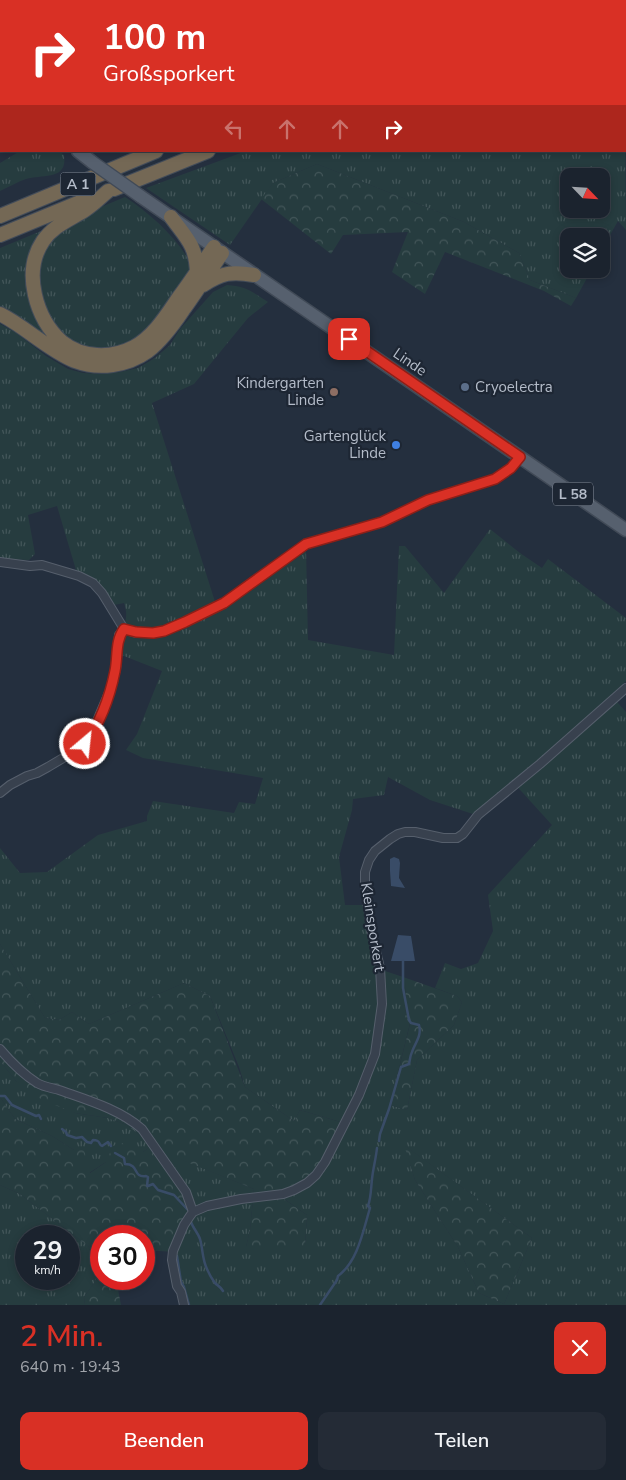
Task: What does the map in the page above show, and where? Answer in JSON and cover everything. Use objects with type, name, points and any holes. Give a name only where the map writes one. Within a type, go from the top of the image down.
[{"type":"highway","name":"A 1","points":[[0,216],[154,152]]},
{"type":"highway","name":"A 1","points":[[0,235],[206,152]]},
{"type":"highway","points":[[108,191],[85,210],[52,230],[42,242],[34,266],[33,279],[38,304],[46,322],[62,342],[80,352],[101,356],[112,355],[124,352],[144,341],[160,324],[196,273],[218,250]]},
{"type":"highway","points":[[171,218],[194,249],[196,273]]},
{"type":"highway","points":[[0,314],[64,356],[76,361],[86,364],[112,366],[124,363],[147,351],[177,318],[200,287],[218,250]]},
{"type":"highway","points":[[200,287],[220,275],[239,273],[254,275]]},
{"type":"main road","name":"Linde","points":[[79,152],[171,218],[626,530]]},
{"type":"street","points":[[0,562],[30,566],[42,565],[79,576],[93,583],[102,593],[124,629],[153,633],[164,631],[224,603],[306,544],[382,522],[428,500],[495,479],[511,468],[520,457]]},
{"type":"street","points":[[0,792],[27,776],[37,773],[85,744],[111,688],[116,669],[119,635],[124,629]]},
{"type":"street","name":"Kleinsporkert","points":[[193,1212],[207,1206],[241,1199],[283,1194],[307,1183],[316,1175],[349,1116],[375,1054],[382,1004],[380,968],[370,929],[365,882],[365,872],[369,860],[375,852],[390,838],[405,832],[415,832],[443,838],[457,838],[463,834],[478,815],[540,764],[626,688]]},
{"type":"street","points":[[0,1049],[24,1074],[38,1083],[99,1104],[129,1119],[142,1129],[186,1192],[193,1212],[184,1225],[173,1250],[172,1260],[177,1286],[181,1292],[184,1305]]},
{"type":"green space","points":[[18,152],[60,152],[64,155],[62,169],[58,173],[26,179],[0,191],[0,163]]},
{"type":"green space","points":[[243,152],[625,152],[626,230],[618,221],[610,235],[610,228],[560,228],[560,278],[587,278],[576,298],[530,280],[519,253],[464,222],[317,164],[273,183],[230,245],[146,188]]},
{"type":"green space","points":[[317,164],[464,222],[519,253],[530,280],[576,298],[571,306],[544,291],[445,252],[425,294],[392,272],[408,232],[343,235],[331,254],[261,199],[273,183]]},
{"type":"green space","points":[[125,197],[159,224],[187,257],[192,258],[191,272],[158,319],[139,338],[115,350],[85,349],[57,331],[39,291],[38,261],[44,247],[77,217]]},
{"type":"green space","points":[[46,229],[40,238],[38,316],[89,358],[164,331],[89,361],[0,310],[0,248]]},
{"type":"green space","points":[[227,285],[239,287],[249,290],[268,302],[248,318],[194,384],[152,403],[217,608],[306,548],[308,640],[394,655],[399,546],[405,546],[444,593],[490,529],[542,568],[548,559],[626,618],[626,681],[611,695],[626,712],[626,1305],[188,1305],[175,1252],[195,1215],[195,1202],[166,1153],[254,1189],[250,1230],[246,1247],[305,1246],[307,1215],[280,1196],[295,1191],[317,1177],[345,1128],[361,1094],[379,1041],[384,1004],[382,970],[379,970],[380,1011],[377,1038],[365,1075],[344,1123],[300,1110],[294,1121],[245,1087],[239,1067],[210,996],[184,983],[89,1024],[72,1012],[59,1020],[45,1018],[0,944],[0,848],[20,873],[47,872],[98,835],[147,821],[153,801],[234,813],[239,802],[255,804],[263,778],[143,758],[126,750],[137,734],[162,671],[119,654],[121,636],[126,619],[124,603],[114,605],[98,583],[76,570],[57,506],[28,515],[35,554],[29,560],[0,559],[0,324],[15,332],[46,356],[68,369],[83,373],[102,374],[120,372],[138,368],[155,358],[170,345],[180,329],[213,292]],"holes":[[[388,777],[430,800],[473,814],[512,781],[552,825],[488,895],[493,931],[478,963],[461,969],[445,963],[435,988],[457,996],[462,1002],[454,1025],[417,1060],[407,1110],[390,1105],[411,1019],[405,1017],[406,978],[382,970],[371,928],[369,905],[345,905],[339,857],[352,810],[353,799],[384,795]],[[405,1146],[532,1238],[504,1304],[479,1293],[458,1247],[415,1180]]]},
{"type":"green space","points":[[0,944],[45,1018],[59,1020],[72,1012],[89,1024],[184,983],[210,996],[245,1087],[294,1121],[300,1110],[347,1124],[317,1176],[281,1197],[307,1215],[305,1247],[246,1247],[250,1230],[254,1189],[167,1154],[195,1202],[195,1214],[175,1252],[155,1251],[155,1225],[90,1225],[90,1248],[80,1240],[80,1225],[60,1225],[20,1194],[0,1185],[0,1097],[15,1119],[52,1136],[74,1150],[84,1150],[90,1173],[106,1162],[113,1146],[130,1143],[143,1152],[150,1147],[144,1139],[127,1125],[108,1118],[75,1113],[42,1100],[16,1081],[0,1061]]},
{"type":"green space","points":[[406,978],[457,996],[462,1002],[454,1025],[417,1060],[407,1110],[390,1105],[411,1020],[405,1018]]},
{"type":"green space","points":[[0,1061],[16,1081],[75,1113],[108,1118],[127,1125],[144,1139],[150,1147],[143,1152],[106,1162],[89,1173],[74,1150],[52,1136],[15,1119],[0,1097]]},
{"type":"green space","points":[[404,1145],[532,1238],[504,1304],[479,1293],[458,1247],[415,1180]]},
{"type":"green space","points":[[0,1185],[20,1194],[60,1225],[15,1225],[15,1290],[80,1290],[80,1240],[90,1248],[90,1289],[84,1297],[85,1305],[0,1305]]},
{"type":"green space","points":[[90,1289],[118,1290],[121,1305],[85,1305],[84,1297]]},
{"type":"water","points":[[394,857],[399,859],[399,878],[405,888],[391,886],[390,859]]},
{"type":"water","points":[[398,935],[411,936],[415,961],[391,961]]},
{"type":"waterway","points":[[379,1141],[401,1067],[409,1064],[420,1033],[419,1025],[411,1023],[409,1020],[403,988],[403,961]]},
{"type":"waterway","points":[[0,1096],[5,1096],[12,1105],[36,1116],[39,1115],[41,1119]]},
{"type":"waterway","points":[[62,1129],[67,1135],[76,1138],[82,1137],[87,1142],[91,1143],[93,1140],[96,1140],[102,1146],[108,1142],[111,1146]]},
{"type":"waterway","points":[[320,1305],[338,1276],[345,1270],[359,1245],[370,1208],[368,1206],[377,1148]]},
{"type":"waterway","points":[[115,1153],[124,1158],[125,1164],[133,1166],[139,1175],[148,1177],[147,1186],[153,1184],[158,1190],[174,1195],[188,1210]]},
{"type":"waterway","points":[[191,1222],[200,1239],[204,1262],[208,1271],[215,1283],[223,1291]]},
{"type":"waterway","points":[[177,1256],[181,1282],[189,1305]]},
{"type":"place","name":"Cryoelectra","points":[[465,387]]},
{"type":"place","name":"Kindergarten Linde","points":[[334,392]]},
{"type":"place","name":"Gartenglück Linde","points":[[396,445]]},
{"type":"route","points":[[85,744],[108,697],[116,669],[119,635],[124,629],[153,633],[164,631],[185,622],[224,603],[306,544],[382,522],[428,500],[495,479],[511,468],[520,457],[349,339]]}]
